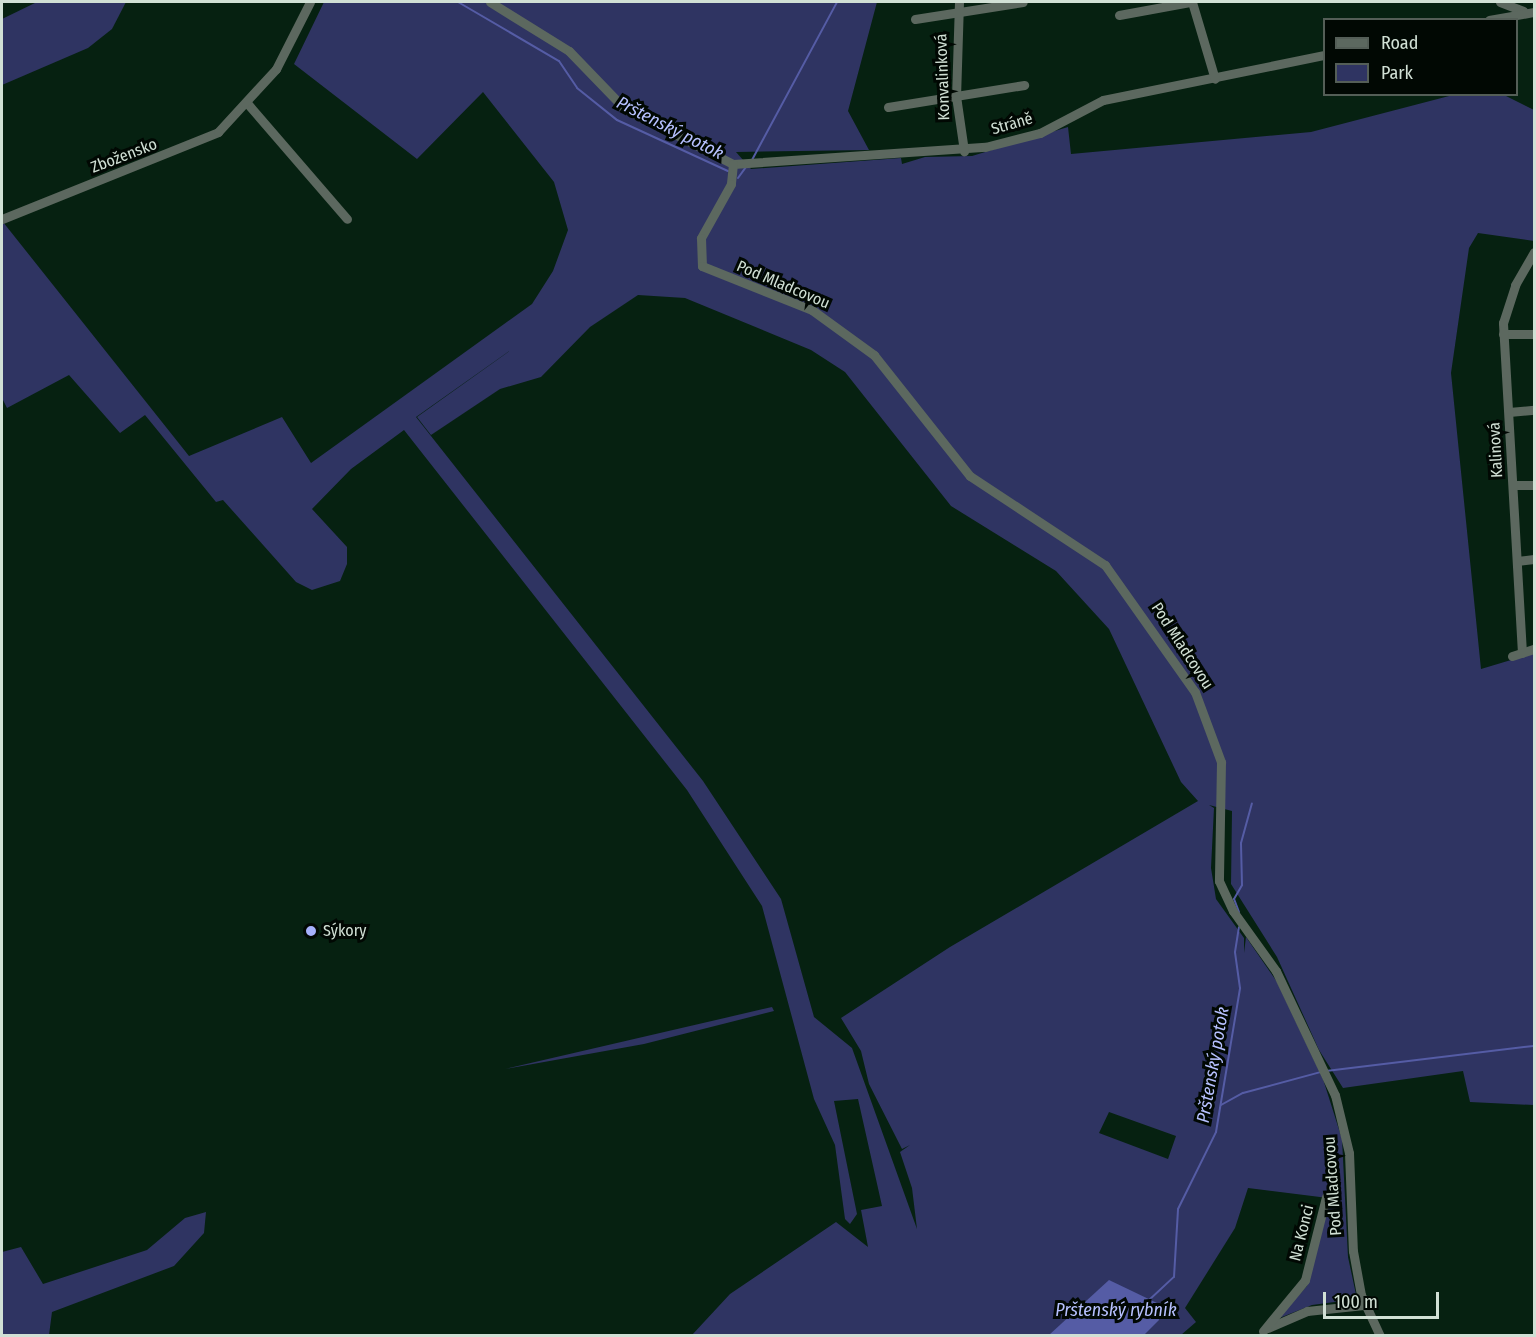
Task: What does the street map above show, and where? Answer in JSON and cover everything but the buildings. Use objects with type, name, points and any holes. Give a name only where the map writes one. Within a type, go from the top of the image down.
[{"type":"street","name":"Zbožensko","points":[[2,219],[208,138],[247,103],[276,69],[310,2]]},
{"type":"street","points":[[490,2],[569,51],[624,108],[733,164]]},
{"type":"street","name":"Konvalinková","points":[[959,2],[956,96],[964,151]]},
{"type":"street","points":[[915,19],[1023,2]]},
{"type":"street","points":[[1119,15],[1191,2],[1215,79]]},
{"type":"street","points":[[1500,2],[1530,12]]},
{"type":"street","points":[[1499,18],[1530,12]]},
{"type":"street","name":"Stráně","points":[[733,164],[964,151],[1040,133],[1103,100],[1323,55]]},
{"type":"street","points":[[888,107],[1024,85]]},
{"type":"street","points":[[247,103],[347,219]]},
{"type":"street","name":"Pod Mladcovou","points":[[733,164],[731,184],[701,238],[702,266],[812,310],[844,330],[894,379],[970,476],[1082,545],[1132,597],[1195,692],[1218,746],[1223,780],[1219,873],[1233,911],[1276,970],[1340,1111],[1364,1305],[1380,1335]]},
{"type":"street","name":"Kalinová","points":[[1534,252],[1515,285],[1503,334],[1514,485],[1517,654],[1534,649]]},
{"type":"street","points":[[1503,334],[1534,334]]},
{"type":"street","points":[[1509,412],[1534,410]]},
{"type":"street","points":[[1514,485],[1534,485]]},
{"type":"street","points":[[1517,561],[1534,559]]},
{"type":"street","name":"Na Konci","points":[[1261,1334],[1305,1280],[1326,1197]]},
{"type":"street","points":[[1261,1334],[1307,1311],[1364,1305]]},
{"type":"green space","points":[[37,2],[126,2],[112,29],[88,48],[2,85],[2,19]]},
{"type":"green space","points":[[324,2],[877,2],[848,111],[869,150],[736,152],[751,169],[901,158],[902,164],[925,157],[972,156],[1068,127],[1071,154],[1311,132],[1449,96],[1506,96],[1534,110],[1534,241],[1478,233],[1469,248],[1451,373],[1481,669],[1534,653],[1534,1105],[1470,1102],[1463,1071],[1343,1088],[1319,1050],[1277,957],[1231,884],[1232,811],[1209,805],[1214,808],[1211,868],[1216,899],[1244,938],[1244,953],[1246,937],[1277,982],[1323,1079],[1342,1139],[1348,1257],[1357,1299],[1312,1305],[1277,1319],[1307,1286],[1328,1198],[1248,1188],[1235,1228],[1185,1308],[1196,1322],[1181,1335],[692,1335],[730,1294],[836,1222],[868,1247],[861,1210],[882,1206],[858,1099],[834,1101],[857,1214],[850,1224],[845,1219],[835,1145],[814,1099],[762,906],[687,790],[404,430],[351,469],[312,509],[347,547],[347,564],[340,581],[312,590],[296,582],[223,500],[216,502],[145,415],[120,433],[69,375],[7,408],[2,398],[3,222],[189,456],[282,417],[311,463],[532,304],[553,271],[568,230],[554,182],[483,92],[417,159],[294,64]],"holes":[[[638,295],[685,298],[811,350],[845,372],[951,506],[1056,571],[1109,629],[1181,782],[1198,801],[950,947],[841,1018],[861,1051],[869,1084],[902,1149],[910,1145],[900,1152],[912,1188],[917,1229],[852,1048],[814,1017],[781,899],[703,781],[416,417],[525,340],[417,417],[431,435],[500,389],[541,377],[590,327]],[[1109,1112],[1176,1136],[1168,1159],[1099,1133]]]},
{"type":"green space","points":[[772,1007],[774,1011],[644,1044],[505,1069]]},
{"type":"green space","points":[[206,1212],[204,1233],[174,1266],[52,1312],[49,1335],[2,1335],[2,1252],[21,1247],[43,1284],[147,1250],[185,1218]]},
{"type":"water","name":"Prštenský rybník","points":[[1109,1280],[1157,1303],[1159,1320],[1144,1335],[1049,1335]]},
{"type":"waterway","name":"Prštenský potok","points":[[458,2],[559,61],[577,88],[617,120],[728,171]]},
{"type":"waterway","points":[[752,160],[837,2]]},
{"type":"waterway","points":[[738,178],[746,167]]},
{"type":"waterway","name":"Prštenský potok","points":[[1239,912],[1234,899],[1242,885],[1241,843],[1252,803]]},
{"type":"waterway","name":"Prštenský potok","points":[[1148,1301],[1174,1277],[1178,1209],[1216,1132],[1240,988],[1235,952],[1239,927]]},
{"type":"waterway","points":[[1326,1071],[1534,1046]]},
{"type":"waterway","points":[[1221,1105],[1243,1093],[1321,1072]]},
{"type":"place","name":"Sýkory","points":[[311,931]]}]
